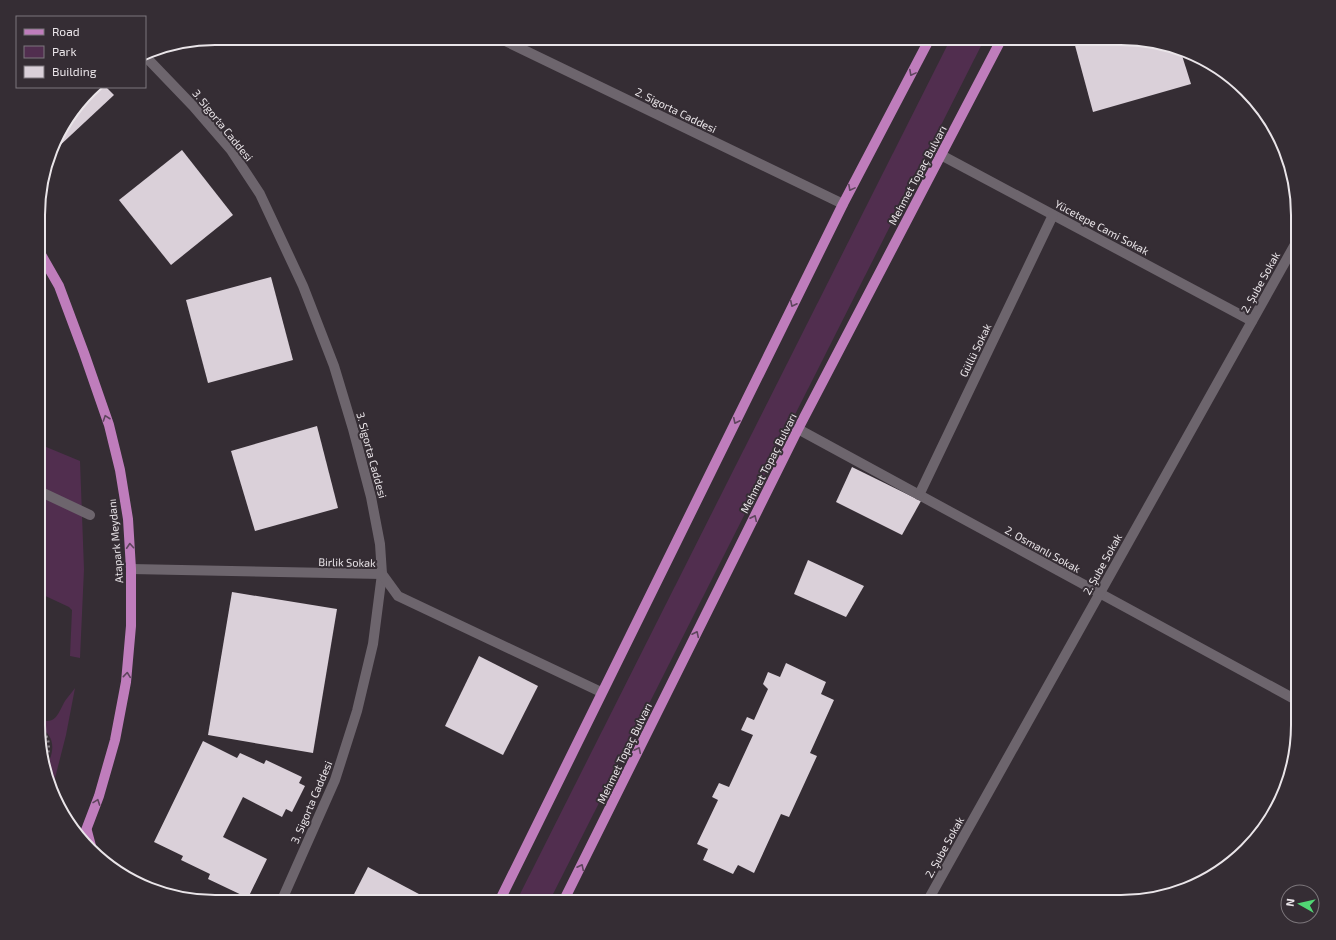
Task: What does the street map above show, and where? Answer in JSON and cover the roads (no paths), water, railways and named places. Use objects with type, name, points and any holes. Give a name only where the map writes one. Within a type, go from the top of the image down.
[{"type":"main road","points":[[502,895],[843,204],[926,45]]},
{"type":"main road","name":"Mehmet Topaç Bulvarı","points":[[566,895],[798,429],[998,45]]},
{"type":"main road","name":"Atapark Meydanı","points":[[45,260],[59,286],[109,425],[120,470],[128,519],[131,569],[131,626],[126,682],[115,740],[100,796],[85,835]]},
{"type":"street","name":"2. Sigorta Caddesi","points":[[514,45],[843,204]]},
{"type":"street","name":"3. Sigorta Caddesi","points":[[148,59],[193,106],[230,150],[260,194],[303,286],[334,366],[369,489],[380,544],[382,574],[373,644],[357,710],[336,780],[284,895]]},
{"type":"street","name":"Yücetepe Cami Sokak","points":[[941,155],[1252,321]]},
{"type":"street","name":"Güllü Sokak","points":[[919,495],[1053,215]]},
{"type":"street","name":"2. Şube Sokak","points":[[931,895],[1291,251]]},
{"type":"street","name":"2. Osmanlı Sokak","points":[[798,429],[1291,697]]},
{"type":"street","points":[[45,493],[90,515]]},
{"type":"street","name":"Birlik Sokak","points":[[131,569],[382,574],[398,596],[602,692]]}]
